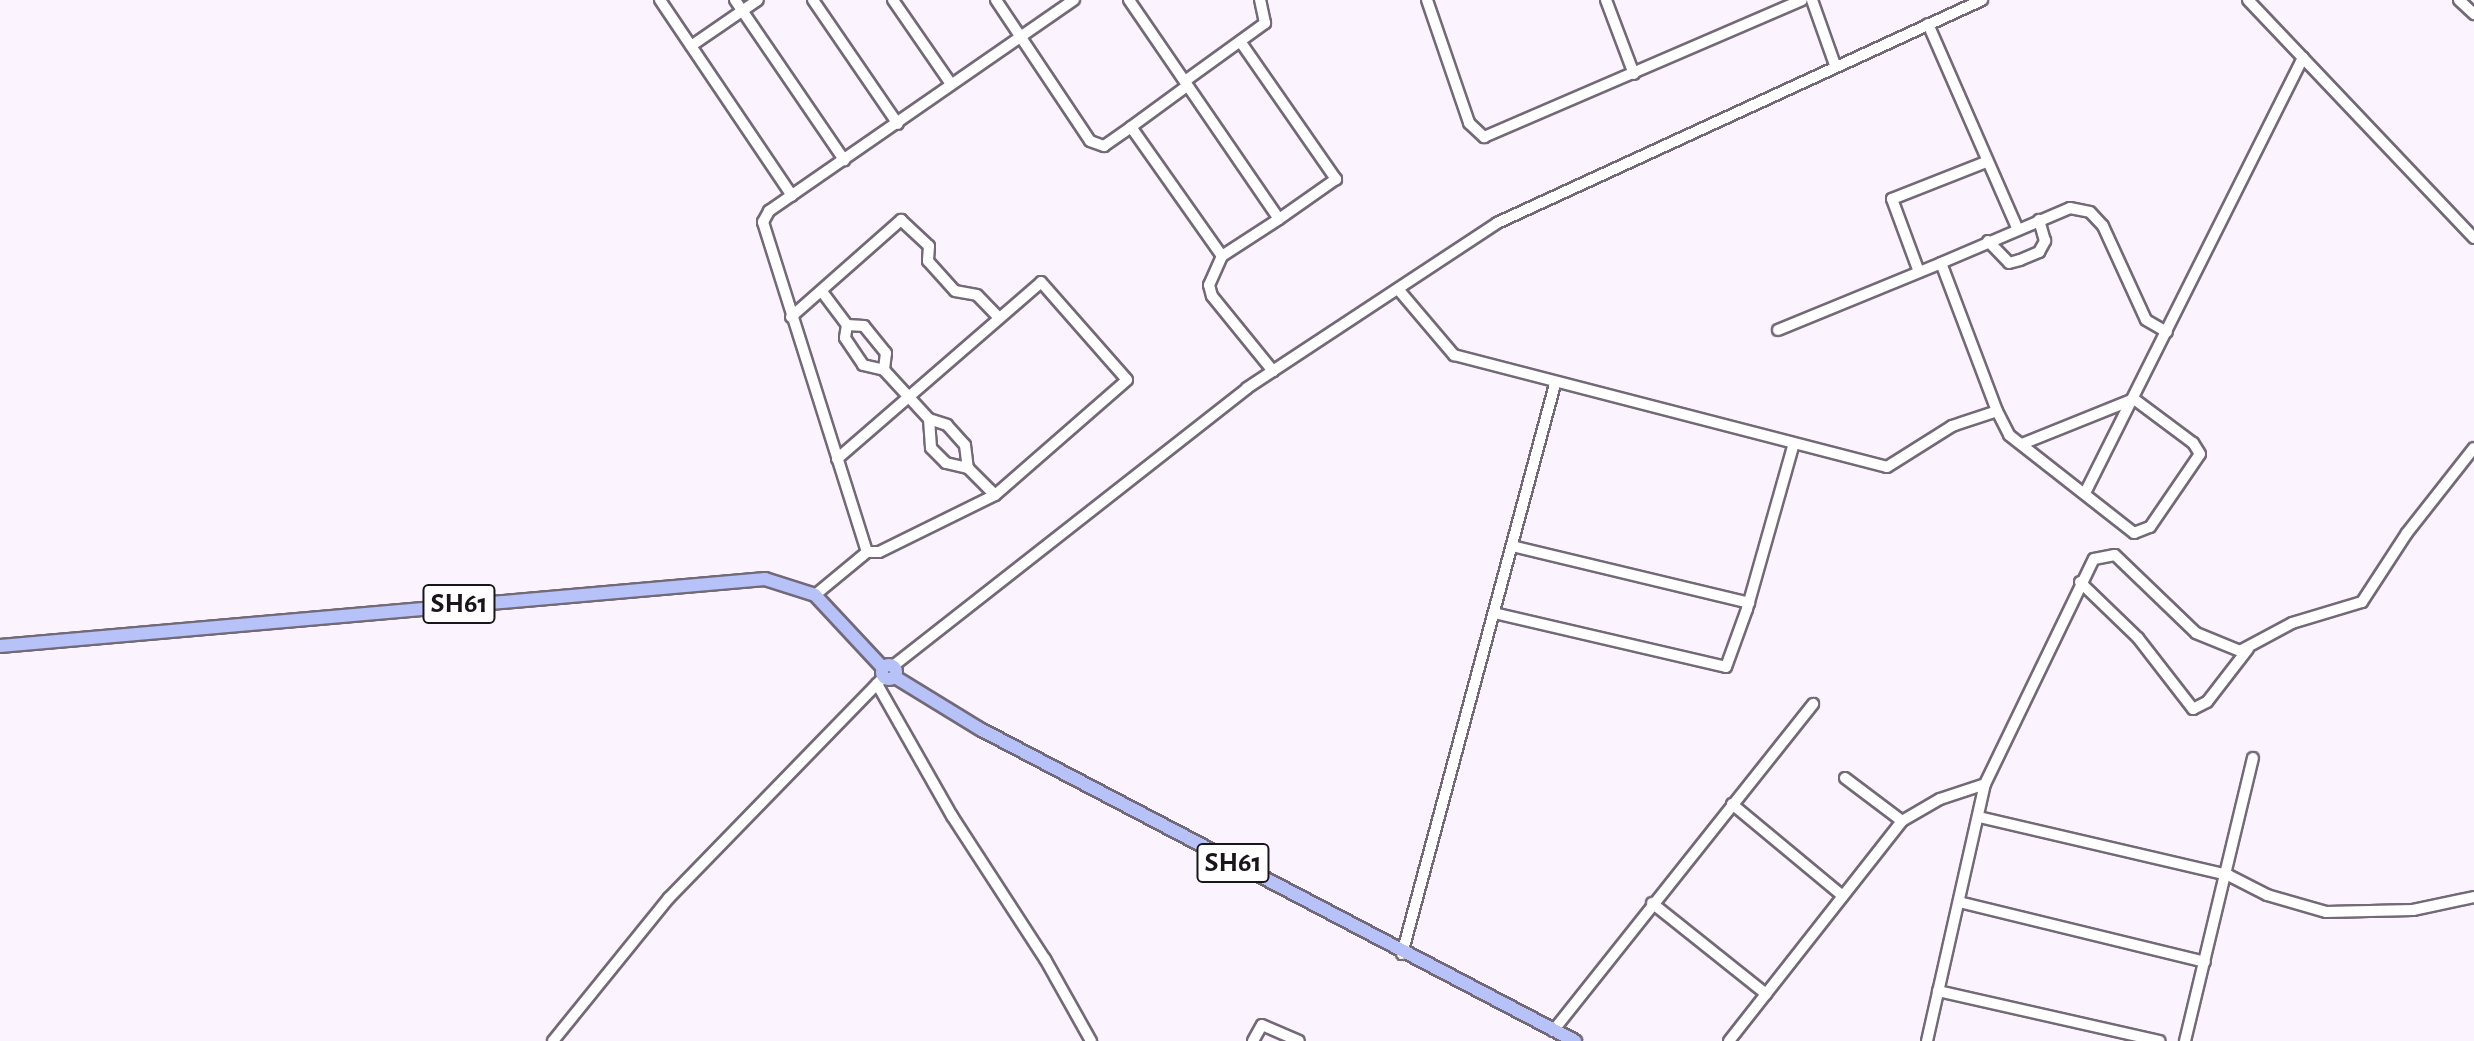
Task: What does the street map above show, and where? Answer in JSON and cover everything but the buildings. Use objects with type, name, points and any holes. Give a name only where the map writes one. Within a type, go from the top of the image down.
[{"type":"main road","name":"SH61","points":[[0,646],[730,578],[765,579],[815,595],[886,674],[980,729],[1402,954],[1575,1041]]},
{"type":"street","points":[[660,0],[792,196]]},
{"type":"street","points":[[735,0],[844,160]]},
{"type":"street","points":[[691,46],[758,0]]},
{"type":"street","points":[[813,0],[898,124]]},
{"type":"street","points":[[893,0],[951,84]]},
{"type":"street","points":[[996,0],[1090,141],[1104,146],[1242,44],[1265,23],[1260,0]]},
{"type":"street","points":[[867,552],[763,222],[769,211],[898,124],[1021,36],[1061,3],[1074,0]]},
{"type":"street","points":[[1129,0],[1279,219]]},
{"type":"street","points":[[1427,0],[1477,136],[1506,129],[1802,0]]},
{"type":"street","points":[[1606,0],[1634,74]]},
{"type":"street","points":[[1812,0],[1835,65]]},
{"type":"street","points":[[553,1041],[669,898],[886,674],[1273,371],[1497,223],[1982,0]]},
{"type":"street","points":[[2248,0],[2474,238]]},
{"type":"street","points":[[2459,0],[2474,14]]},
{"type":"street","points":[[1928,24],[2017,228]]},
{"type":"street","points":[[1242,44],[1336,179],[1222,256],[1210,275],[1212,296],[1273,371]]},
{"type":"street","points":[[2085,493],[2303,58]]},
{"type":"street","points":[[1131,127],[1222,256]]},
{"type":"street","points":[[1919,272],[1892,199],[1986,162]]},
{"type":"street","points":[[1778,330],[2070,208],[2090,212],[2103,226],[2146,320],[2167,332]]},
{"type":"street","points":[[791,317],[823,293],[901,220],[929,246],[928,261],[955,291],[977,295],[999,318]]},
{"type":"street","points":[[1988,241],[2009,263],[2020,260],[2039,252],[2045,241],[2039,220]]},
{"type":"street","points":[[1941,263],[2009,435],[2085,493],[2127,530],[2140,534],[2199,460],[2193,443],[2134,399]]},
{"type":"street","points":[[815,595],[867,552],[879,552],[995,495],[1127,380],[1041,282],[837,459]]},
{"type":"street","points":[[1398,289],[1454,355],[1793,446],[1887,467],[1952,426],[1997,411]]},
{"type":"street","points":[[823,293],[847,325],[845,338],[863,365],[884,370],[929,419],[947,425],[965,445],[968,468]]},
{"type":"street","points":[[847,325],[864,326],[879,344],[886,353],[884,370]]},
{"type":"street","points":[[1402,954],[1555,384]]},
{"type":"street","points":[[2022,444],[2134,399]]},
{"type":"street","points":[[929,419],[931,448],[946,463],[968,468],[995,495]]},
{"type":"street","points":[[1494,613],[1726,667],[1749,603],[1793,446]]},
{"type":"street","points":[[2080,582],[2138,638],[2193,709],[2203,706],[2249,648],[2292,623],[2346,610],[2370,595],[2407,533],[2474,448]]},
{"type":"street","points":[[1512,546],[1749,603]]},
{"type":"street","points":[[1927,1041],[1985,784],[2080,582],[2100,554],[2115,555],[2196,633],[2221,647],[2249,648]]},
{"type":"street","points":[[886,674],[952,816],[1045,959],[1091,1041]]},
{"type":"street","points":[[1553,1031],[1813,704]]},
{"type":"street","points":[[2185,1041],[2228,875],[2253,758]]},
{"type":"street","points":[[1845,778],[1902,821]]},
{"type":"street","points":[[1729,1041],[1902,821],[1940,799],[1985,784]]},
{"type":"street","points":[[1732,804],[1843,896]]},
{"type":"street","points":[[1979,817],[2228,875],[2288,902],[2349,915],[2413,910],[2474,897]]},
{"type":"street","points":[[1959,902],[2205,962]]},
{"type":"street","points":[[1652,903],[1766,994]]},
{"type":"street","points":[[1938,991],[2159,1041]]},
{"type":"street","points":[[1253,1041],[1262,1025],[1299,1041]]}]
